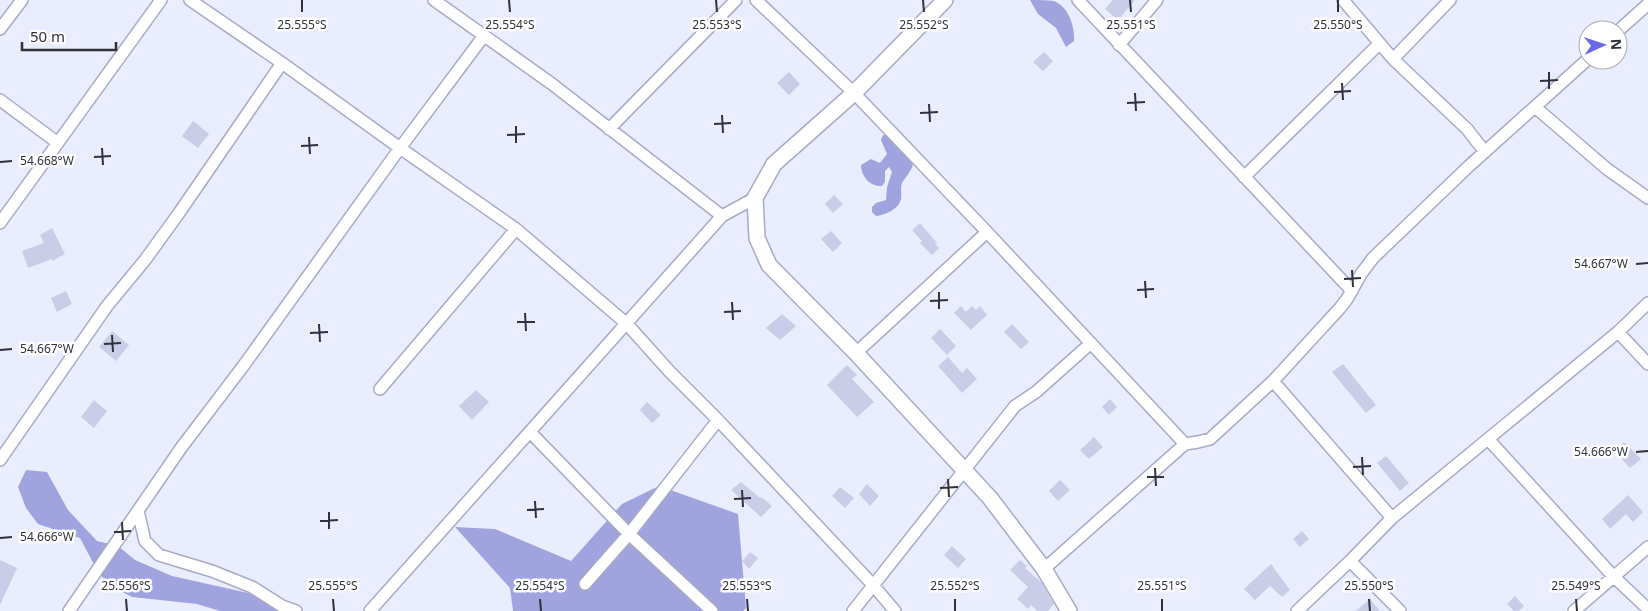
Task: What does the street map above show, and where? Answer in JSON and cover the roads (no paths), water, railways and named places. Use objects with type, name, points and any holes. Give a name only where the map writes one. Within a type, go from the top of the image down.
[{"type":"street","points":[[0,29],[22,0]]},
{"type":"street","points":[[0,223],[161,0]]},
{"type":"street","points":[[190,0],[516,229],[627,324],[669,371],[718,420],[873,585],[895,611]]},
{"type":"street","points":[[434,0],[552,84],[722,216]]},
{"type":"street","points":[[609,129],[736,0]]},
{"type":"street","points":[[756,0],[854,93],[1185,444]]},
{"type":"street","points":[[945,0],[854,93],[774,164],[755,198],[757,238],[769,266],[856,353],[990,498],[1044,569],[1069,611]]},
{"type":"street","points":[[1078,0],[1352,291]]},
{"type":"street","points":[[1119,44],[1157,0]]},
{"type":"street","points":[[1343,0],[1392,59],[1467,129],[1485,152]]},
{"type":"street","points":[[1392,59],[1450,0]]},
{"type":"street","points":[[1628,23],[1648,4]]},
{"type":"street","points":[[68,611],[181,448],[244,365],[400,148],[484,36]]},
{"type":"street","points":[[1244,176],[1379,44]]},
{"type":"street","points":[[0,460],[107,306],[180,213],[282,63]]},
{"type":"street","points":[[1044,569],[1185,444],[1210,439],[1273,381],[1340,308],[1373,258],[1485,152],[1578,68]]},
{"type":"street","points":[[0,100],[58,143]]},
{"type":"street","points":[[1535,107],[1607,169],[1648,198]]},
{"type":"street","points":[[370,611],[722,216],[755,198]]},
{"type":"street","points":[[380,388],[516,229]]},
{"type":"street","points":[[856,353],[987,232]]},
{"type":"street","points":[[1297,611],[1392,518],[1618,332],[1648,303]]},
{"type":"street","points":[[1618,332],[1648,364]]},
{"type":"street","points":[[853,611],[1018,403],[1036,392],[1091,343]]},
{"type":"street","points":[[1273,381],[1392,518]]},
{"type":"street","points":[[585,584],[629,534],[718,420]]},
{"type":"street","points":[[530,432],[629,534],[712,611]]},
{"type":"street","points":[[1488,439],[1613,576],[1648,609]]},
{"type":"street","points":[[138,511],[145,541],[160,555],[212,571],[252,587],[282,606],[296,611]]},
{"type":"street","points":[[1574,611],[1648,547]]},
{"type":"street","points":[[1350,561],[1400,611]]}]
